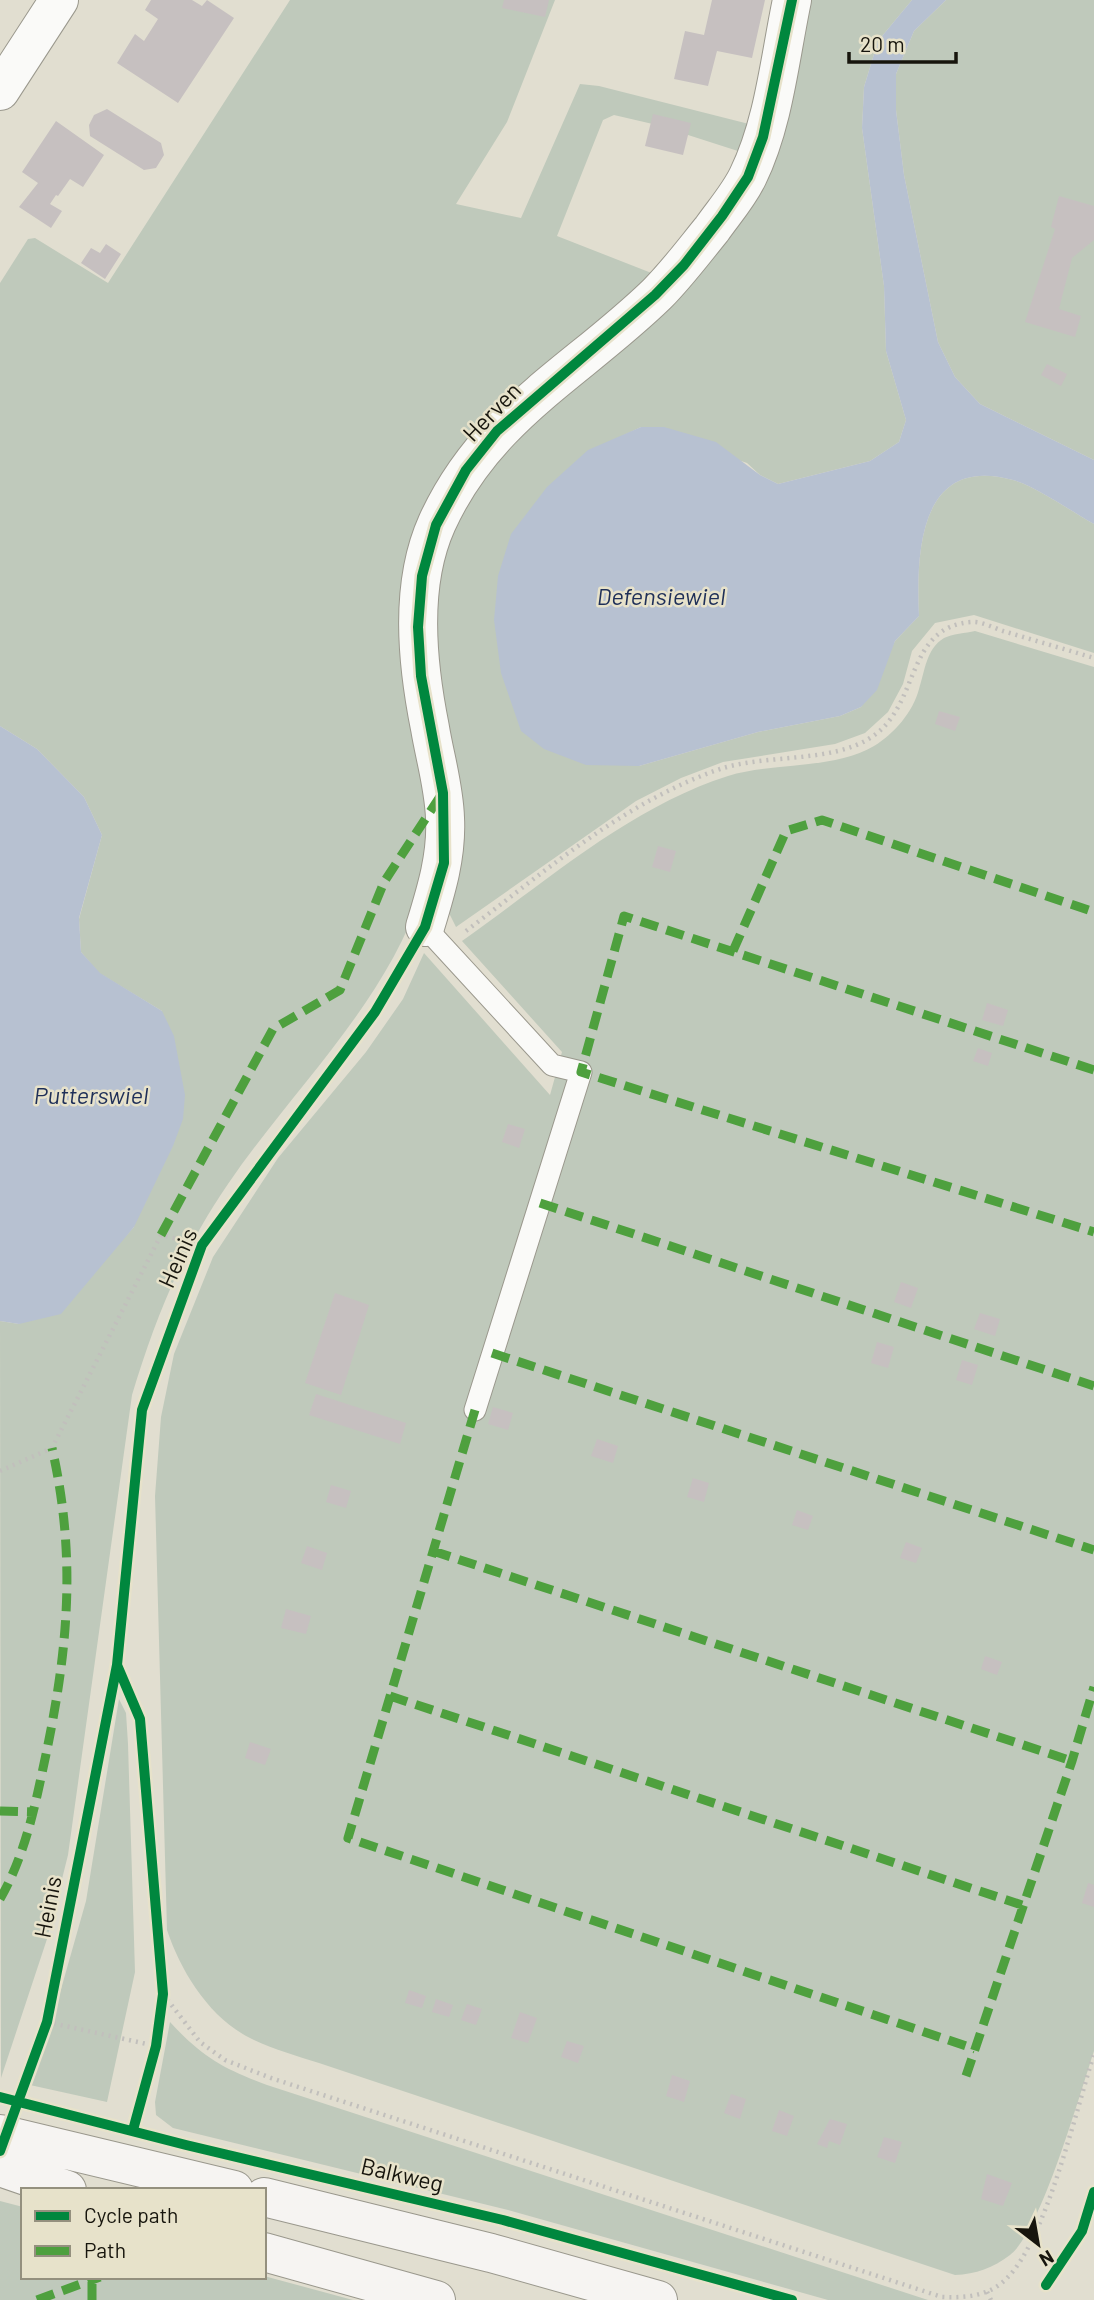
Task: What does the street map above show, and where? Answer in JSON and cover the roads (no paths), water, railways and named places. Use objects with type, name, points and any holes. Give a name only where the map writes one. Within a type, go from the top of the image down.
[{"type":"street","points":[[0,91],[59,0]]},
{"type":"street","name":"Herven","points":[[435,937],[446,819],[421,676],[418,627],[422,576],[436,525],[466,470],[497,431],[656,295],[684,265],[722,216],[748,177],[763,137],[792,0]]},
{"type":"street","points":[[0,2134],[226,2188]]},
{"type":"street","points":[[0,2167],[61,2188]]},
{"type":"street","points":[[266,2197],[491,2253],[658,2300]]},
{"type":"street","points":[[266,2253],[436,2300]]},
{"type":"lane","points":[[435,937],[552,1065],[581,1072],[475,1410]]},
{"type":"water","name":"Defensiewiel","points":[[912,0],[946,0],[914,31],[896,74],[896,110],[904,175],[938,342],[955,377],[980,404],[1094,460],[1094,524],[1023,483],[982,476],[959,481],[942,494],[930,514],[923,537],[919,563],[919,616],[895,641],[877,690],[861,707],[840,716],[758,732],[639,766],[586,765],[544,749],[521,731],[501,673],[494,620],[498,576],[511,534],[547,487],[588,450],[641,427],[664,427],[716,442],[760,475],[778,484],[870,461],[899,442],[906,420],[886,351],[884,286],[862,128],[864,87],[878,41]]},
{"type":"water","name":"Putterswiel","points":[[0,726],[37,749],[84,797],[102,835],[79,918],[81,952],[100,973],[162,1011],[174,1036],[185,1095],[183,1119],[173,1146],[134,1227],[61,1314],[19,1324],[0,1321]]}]
